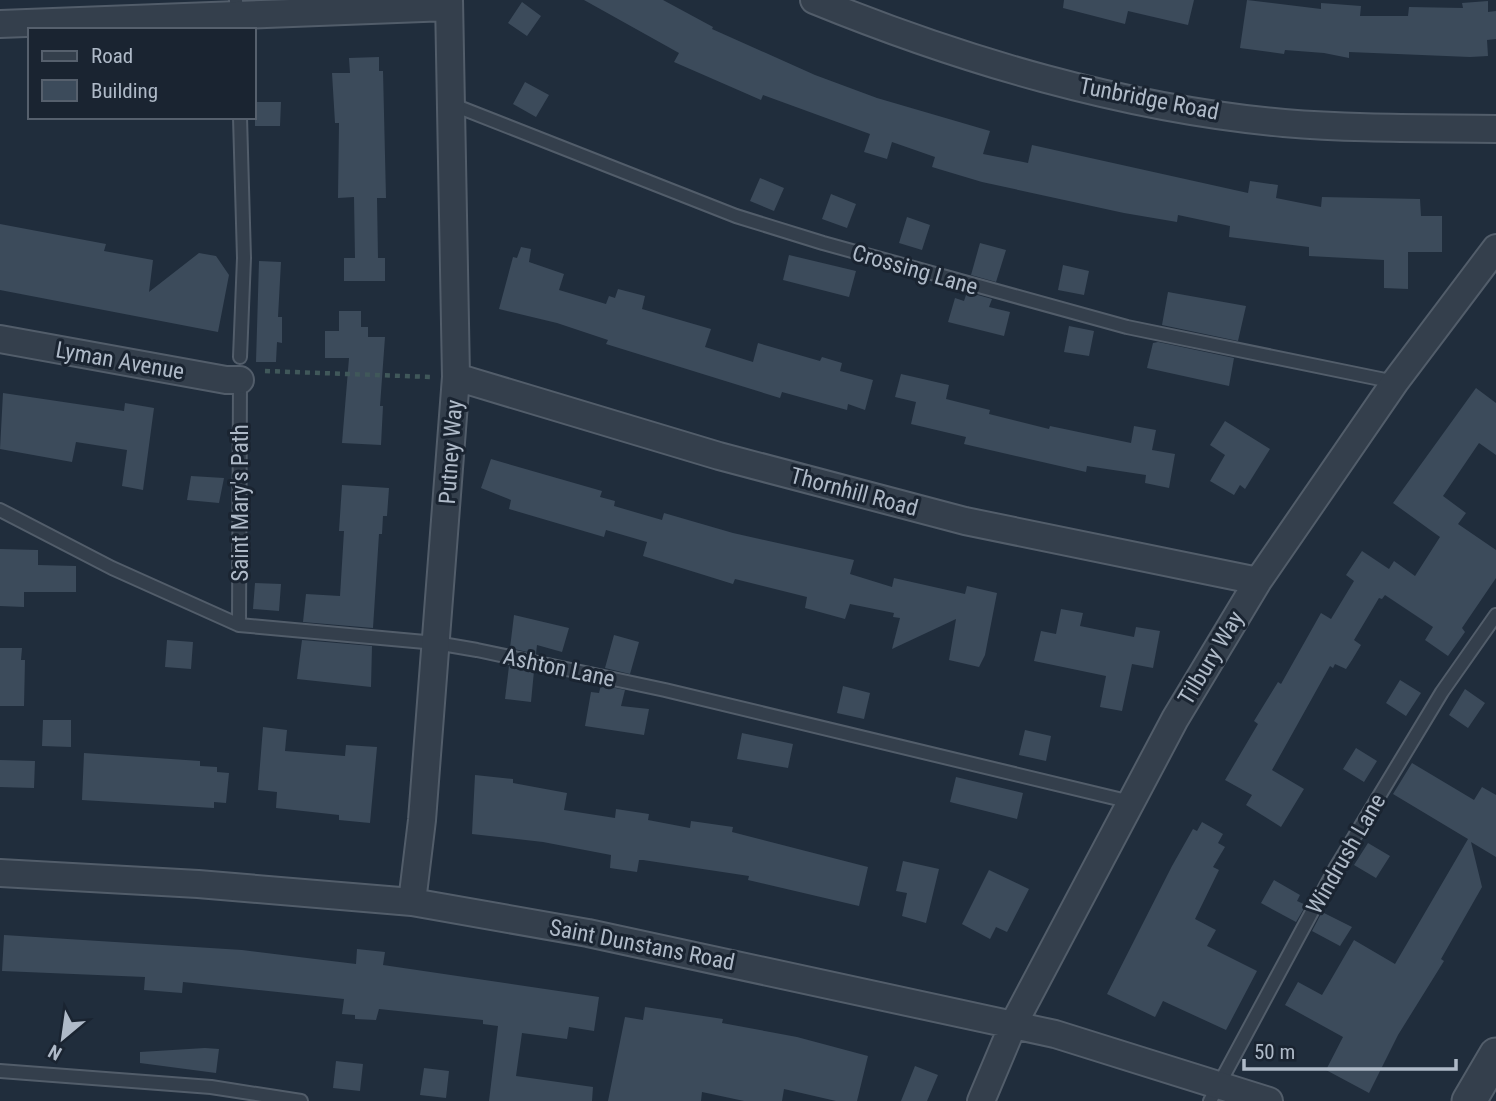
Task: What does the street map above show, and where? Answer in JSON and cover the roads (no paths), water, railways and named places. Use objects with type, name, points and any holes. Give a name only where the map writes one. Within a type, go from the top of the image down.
[{"type":"street","name":"Tunbridge Road","points":[[814,0],[963,55],[1187,109],[1283,123],[1365,128],[1496,129]]},
{"type":"street","points":[[0,24],[237,16],[449,3]]},
{"type":"street","name":"Putney Way","points":[[412,902],[422,820],[436,643],[448,377],[452,104],[449,3]]},
{"type":"street","name":"Tilbury Way","points":[[981,1101],[1013,1025],[1175,719],[1258,581],[1395,382],[1496,248]]},
{"type":"street","name":"Lyman Avenue","points":[[0,339],[245,369]]},
{"type":"street","name":"Thornhill Road","points":[[448,377],[719,456],[965,521],[1258,581]]},
{"type":"street","name":"Saint Dunstans Road","points":[[0,873],[198,884],[412,902],[703,956],[1055,1034],[1214,1092],[1269,1101]]},
{"type":"street","points":[[1469,1101],[1496,1055]]},
{"type":"lane","name":"Crossing Lane","points":[[452,104],[736,216],[823,243],[1127,327],[1395,382]]},
{"type":"lane","name":"Saint Mary's Path","points":[[239,625],[245,369],[240,119]]},
{"type":"lane","name":"Ashton Lane","points":[[0,510],[112,568],[239,625],[436,643],[665,690],[1132,802]]},
{"type":"lane","name":"Windrush Lane","points":[[1214,1092],[1335,869],[1442,692],[1496,615]]},
{"type":"lane","points":[[0,1071],[211,1087],[301,1101]]}]
